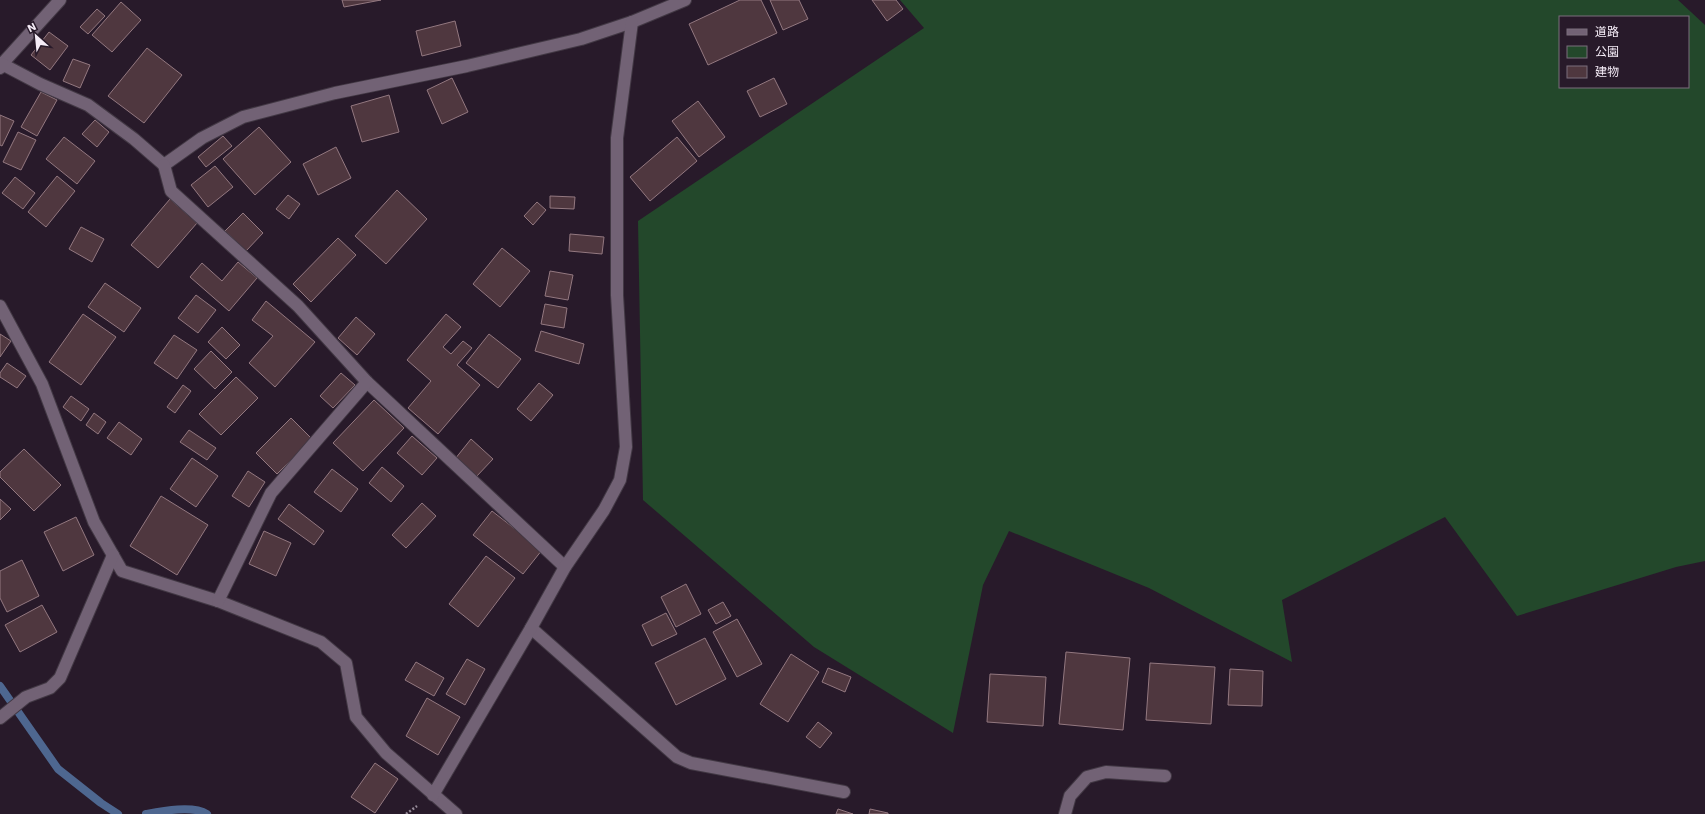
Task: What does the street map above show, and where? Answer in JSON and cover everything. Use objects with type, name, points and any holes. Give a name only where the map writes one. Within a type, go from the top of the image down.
[{"type":"street","points":[[60,0],[1,66],[88,105],[134,139],[164,164],[171,191],[298,306],[367,382],[565,567]]},
{"type":"street","points":[[164,164],[202,138],[243,116],[335,92],[467,66],[581,39],[632,22],[685,0]]},
{"type":"street","points":[[433,795],[565,567],[604,510],[620,480],[626,447],[617,295],[617,138],[632,22]]},
{"type":"street","points":[[0,306],[42,384],[94,522],[122,571],[218,601],[321,642],[346,663],[356,717],[386,753],[456,814]]},
{"type":"street","points":[[218,601],[272,494],[367,382]]},
{"type":"street","points":[[0,718],[26,697],[50,688],[60,678],[113,555]]},
{"type":"street","points":[[531,628],[678,757],[691,763],[844,792]]},
{"type":"street","points":[[1065,814],[1070,796],[1087,777],[1106,772],[1166,776]]},
{"type":"green space","points":[[900,0],[1678,0],[1705,25],[1705,561],[1676,567],[1517,616],[1445,517],[1282,600],[1292,662],[1149,588],[1009,531],[983,585],[953,733],[814,647],[643,500],[638,221],[924,28]]},
{"type":"building","points":[[342,0],[381,0],[344,7]]},
{"type":"building","points":[[740,0],[761,0],[777,33],[708,65],[689,24]]},
{"type":"building","points":[[770,0],[799,0],[808,19],[783,30]]},
{"type":"building","points":[[872,0],[896,0],[903,9],[887,21]]},
{"type":"building","points":[[121,2],[141,20],[112,52],[92,35]]},
{"type":"building","points":[[97,9],[105,16],[88,34],[80,27]]},
{"type":"building","points":[[455,21],[461,46],[422,56],[416,31]]},
{"type":"building","points":[[49,32],[68,46],[50,70],[31,55]]},
{"type":"building","points":[[147,48],[182,75],[144,123],[108,96]]},
{"type":"building","points":[[73,59],[90,65],[80,88],[63,81]]},
{"type":"building","points":[[452,78],[468,112],[442,124],[427,90]]},
{"type":"building","points":[[774,78],[787,104],[760,117],[747,91]]},
{"type":"building","points":[[41,92],[57,100],[37,136],[21,127]]},
{"type":"building","points":[[389,95],[399,132],[362,142],[351,106]]},
{"type":"building","points":[[698,101],[725,137],[699,157],[672,121]]},
{"type":"building","points":[[0,115],[14,121],[2,146],[0,145]]},
{"type":"building","points":[[95,120],[109,132],[97,147],[82,134]]},
{"type":"building","points":[[259,127],[291,162],[255,195],[223,159]]},
{"type":"building","points":[[18,132],[36,140],[21,170],[3,162]]},
{"type":"building","points":[[223,136],[232,146],[206,167],[198,157]]},
{"type":"building","points":[[64,137],[95,161],[77,184],[46,159]]},
{"type":"building","points":[[677,137],[697,161],[650,201],[630,177]]},
{"type":"building","points":[[336,147],[351,178],[318,195],[303,164]]},
{"type":"building","points":[[215,166],[233,187],[208,207],[191,185]]},
{"type":"building","points":[[57,176],[75,191],[46,227],[28,212]]},
{"type":"building","points":[[15,177],[35,193],[23,209],[2,193]]},
{"type":"building","points":[[397,190],[427,219],[386,264],[355,236]]},
{"type":"building","points":[[288,195],[300,204],[289,219],[276,209]]},
{"type":"building","points":[[550,196],[575,197],[574,209],[550,208]]},
{"type":"building","points":[[170,199],[197,223],[158,268],[131,245]]},
{"type":"building","points":[[537,202],[546,210],[533,225],[524,216]]},
{"type":"building","points":[[243,213],[263,233],[246,251],[225,231]]},
{"type":"building","points":[[81,227],[104,239],[92,262],[69,249]]},
{"type":"building","points":[[570,234],[604,237],[602,254],[569,251]]},
{"type":"building","points":[[338,238],[356,255],[311,302],[293,284]]},
{"type":"building","points":[[502,248],[530,271],[500,307],[473,284]]},
{"type":"building","points":[[238,262],[257,278],[229,311],[190,277],[202,263],[222,281]]},
{"type":"building","points":[[550,271],[573,275],[568,300],[545,296]]},
{"type":"building","points":[[105,283],[141,308],[124,332],[88,307]]},
{"type":"building","points":[[196,295],[216,310],[198,333],[178,318]]},
{"type":"building","points":[[266,301],[315,342],[275,387],[249,363],[273,336],[252,320]]},
{"type":"building","points":[[545,304],[567,308],[564,328],[541,324]]},
{"type":"building","points":[[83,314],[116,337],[81,385],[49,362]]},
{"type":"building","points":[[446,314],[461,327],[443,347],[451,354],[463,341],[472,348],[457,365],[480,385],[438,434],[408,408],[431,381],[407,360]]},
{"type":"building","points":[[356,317],[375,334],[357,355],[338,338]]},
{"type":"building","points":[[222,327],[240,345],[226,359],[208,342]]},
{"type":"building","points":[[541,331],[584,344],[579,364],[535,351]]},
{"type":"building","points":[[0,334],[11,341],[0,357]]},
{"type":"building","points":[[489,334],[521,359],[498,388],[466,363]]},
{"type":"building","points":[[174,335],[197,350],[177,379],[154,363]]},
{"type":"building","points":[[211,351],[232,372],[215,389],[194,369]]},
{"type":"building","points":[[7,363],[26,376],[17,388],[0,377],[0,373]]},
{"type":"building","points":[[341,373],[355,385],[333,408],[320,396]]},
{"type":"building","points":[[236,377],[258,398],[221,435],[199,414]]},
{"type":"building","points":[[539,383],[553,395],[531,421],[517,409]]},
{"type":"building","points":[[183,385],[191,391],[175,413],[167,407]]},
{"type":"building","points":[[71,396],[89,409],[81,421],[63,407]]},
{"type":"building","points":[[374,400],[404,428],[363,471],[333,443]]},
{"type":"building","points":[[94,413],[106,422],[98,434],[86,425]]},
{"type":"building","points":[[291,418],[312,439],[277,474],[256,453]]},
{"type":"building","points":[[119,422],[142,439],[131,455],[107,438]]},
{"type":"building","points":[[189,430],[216,448],[207,460],[180,442]]},
{"type":"building","points":[[412,436],[437,458],[422,475],[397,453]]},
{"type":"building","points":[[471,439],[493,459],[476,477],[455,459]]},
{"type":"building","points":[[24,449],[61,485],[34,511],[0,477],[0,472]]},
{"type":"building","points":[[192,458],[218,476],[196,507],[170,489]]},
{"type":"building","points":[[382,467],[404,486],[391,502],[369,483]]},
{"type":"building","points":[[332,469],[358,489],[341,512],[314,492]]},
{"type":"building","points":[[248,471],[265,482],[249,507],[232,496]]},
{"type":"building","points":[[161,496],[208,525],[177,575],[130,546]]},
{"type":"building","points":[[0,499],[11,509],[0,520]]},
{"type":"building","points":[[422,503],[436,516],[406,548],[392,535]]},
{"type":"building","points":[[289,504],[324,531],[314,545],[278,519]]},
{"type":"building","points":[[492,511],[542,550],[523,574],[473,535]]},
{"type":"building","points":[[76,517],[94,555],[63,571],[44,532]]},
{"type":"building","points":[[264,531],[291,543],[276,576],[249,564]]},
{"type":"building","points":[[486,556],[515,578],[478,627],[449,604]]},
{"type":"building","points":[[22,560],[39,596],[7,612],[0,598],[0,571]]},
{"type":"building","points":[[686,584],[701,614],[676,627],[661,597]]},
{"type":"building","points":[[723,602],[731,616],[716,624],[708,610]]},
{"type":"building","points":[[42,605],[57,632],[20,652],[5,625]]},
{"type":"building","points":[[666,613],[677,634],[652,646],[642,625]]},
{"type":"building","points":[[737,619],[762,664],[737,677],[713,632]]},
{"type":"building","points":[[705,638],[726,679],[676,705],[655,663]]},
{"type":"building","points":[[1066,652],[1130,658],[1123,730],[1059,724]]},
{"type":"building","points":[[791,654],[819,672],[788,722],[760,704]]},
{"type":"building","points":[[467,659],[485,669],[465,705],[446,694]]},
{"type":"building","points":[[416,662],[444,678],[434,696],[405,680]]},
{"type":"building","points":[[1150,663],[1215,667],[1211,724],[1146,720]]},
{"type":"building","points":[[828,668],[851,677],[845,692],[822,682]]},
{"type":"building","points":[[1230,669],[1263,671],[1262,706],[1228,705]]},
{"type":"building","points":[[990,674],[1046,677],[1043,726],[987,722]]},
{"type":"building","points":[[427,698],[460,717],[438,755],[406,736]]},
{"type":"building","points":[[818,722],[832,733],[820,748],[806,737]]},
{"type":"building","points":[[375,763],[398,779],[375,813],[351,797]]},
{"type":"building","points":[[838,809],[853,814],[836,814]]},
{"type":"building","points":[[870,809],[888,813],[888,814],[869,814]]},
{"type":"waterway","points":[[0,686],[58,769],[101,803],[118,814]]},
{"type":"waterway","points":[[146,814],[186,809],[201,811],[207,814]]}]
